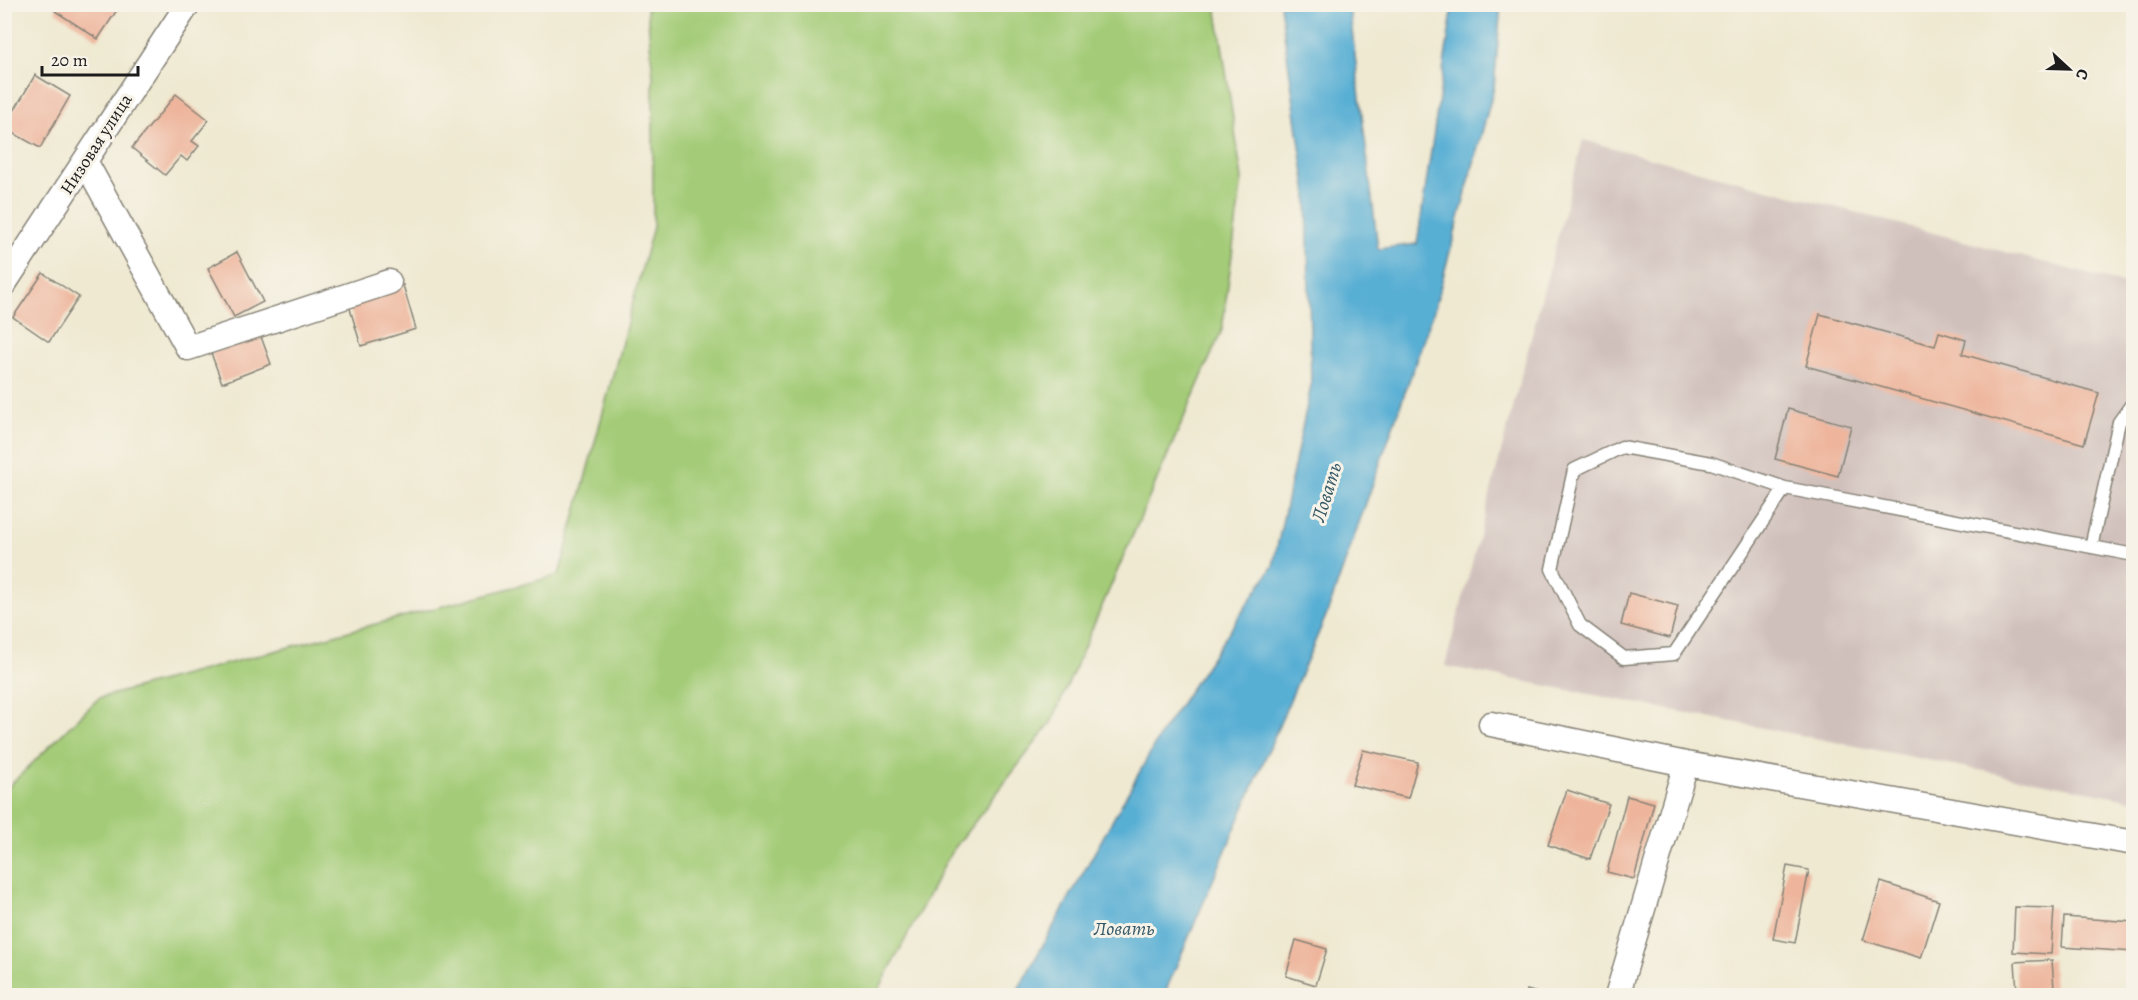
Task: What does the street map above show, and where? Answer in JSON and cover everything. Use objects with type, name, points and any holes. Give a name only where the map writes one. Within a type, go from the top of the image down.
[{"type":"street","name":"Низовая улица","points":[[4,284],[188,4]]},
{"type":"street","points":[[85,161],[188,348],[389,282]]},
{"type":"street","points":[[1491,724],[1686,764],[2133,843]]},
{"type":"street","points":[[1617,996],[1686,764]]},
{"type":"lane","points":[[2091,547],[2119,422],[2133,401]]},
{"type":"lane","points":[[1785,488],[1674,654],[1624,658],[1580,625],[1552,569],[1574,470],[1622,447],[1711,463],[1785,488],[2133,555]]},
{"type":"shaded area","points":[[1583,140],[2133,286],[2133,800],[1445,666]]},
{"type":"green space","points":[[652,4],[1216,5],[1242,179],[1222,330],[1052,721],[950,854],[876,995],[5,995],[5,790],[99,698],[559,575],[653,227],[653,76],[647,9]]},
{"type":"water","name":"Ловать","points":[[1280,5],[1349,5],[1378,249],[1417,244],[1453,5],[1501,5],[1494,88],[1435,307],[1328,611],[1164,995],[1015,995],[1163,730],[1273,566],[1311,386],[1307,195]]},
{"type":"building","points":[[59,4],[121,4],[98,39],[55,11]]},
{"type":"building","points":[[35,75],[70,96],[40,148],[4,128]]},
{"type":"building","points":[[176,94],[209,120],[192,141],[199,146],[187,161],[181,156],[165,175],[132,148]]},
{"type":"building","points":[[237,252],[263,302],[234,317],[208,268]]},
{"type":"building","points":[[43,273],[79,297],[49,342],[13,317]]},
{"type":"building","points":[[403,285],[416,329],[361,346],[348,302]]},
{"type":"building","points":[[1820,314],[1935,346],[1939,332],[1966,340],[1962,354],[2099,393],[2084,444],[1806,366]]},
{"type":"building","points":[[260,334],[271,364],[222,383],[211,353]]},
{"type":"building","points":[[1788,409],[1851,426],[1838,476],[1775,459]]},
{"type":"building","points":[[1629,593],[1678,606],[1670,638],[1621,625]]},
{"type":"building","points":[[1363,750],[1418,762],[1408,798],[1352,785]]},
{"type":"building","points":[[1567,790],[1609,804],[1590,859],[1548,845]]},
{"type":"building","points":[[1627,796],[1654,803],[1634,879],[1607,872]]},
{"type":"building","points":[[1787,866],[1809,870],[1795,943],[1773,939]]},
{"type":"building","points":[[1881,882],[1939,901],[1921,958],[1863,940]]},
{"type":"building","points":[[2015,907],[2054,908],[2051,954],[2013,952]]},
{"type":"building","points":[[2064,917],[2134,922],[2134,952],[2062,947]]},
{"type":"building","points":[[1296,940],[1327,949],[1316,985],[1286,976]]},
{"type":"building","points":[[2052,960],[2054,989],[2017,991],[2015,962]]},
{"type":"building","points":[[1527,990],[1545,995],[1525,996]]}]
